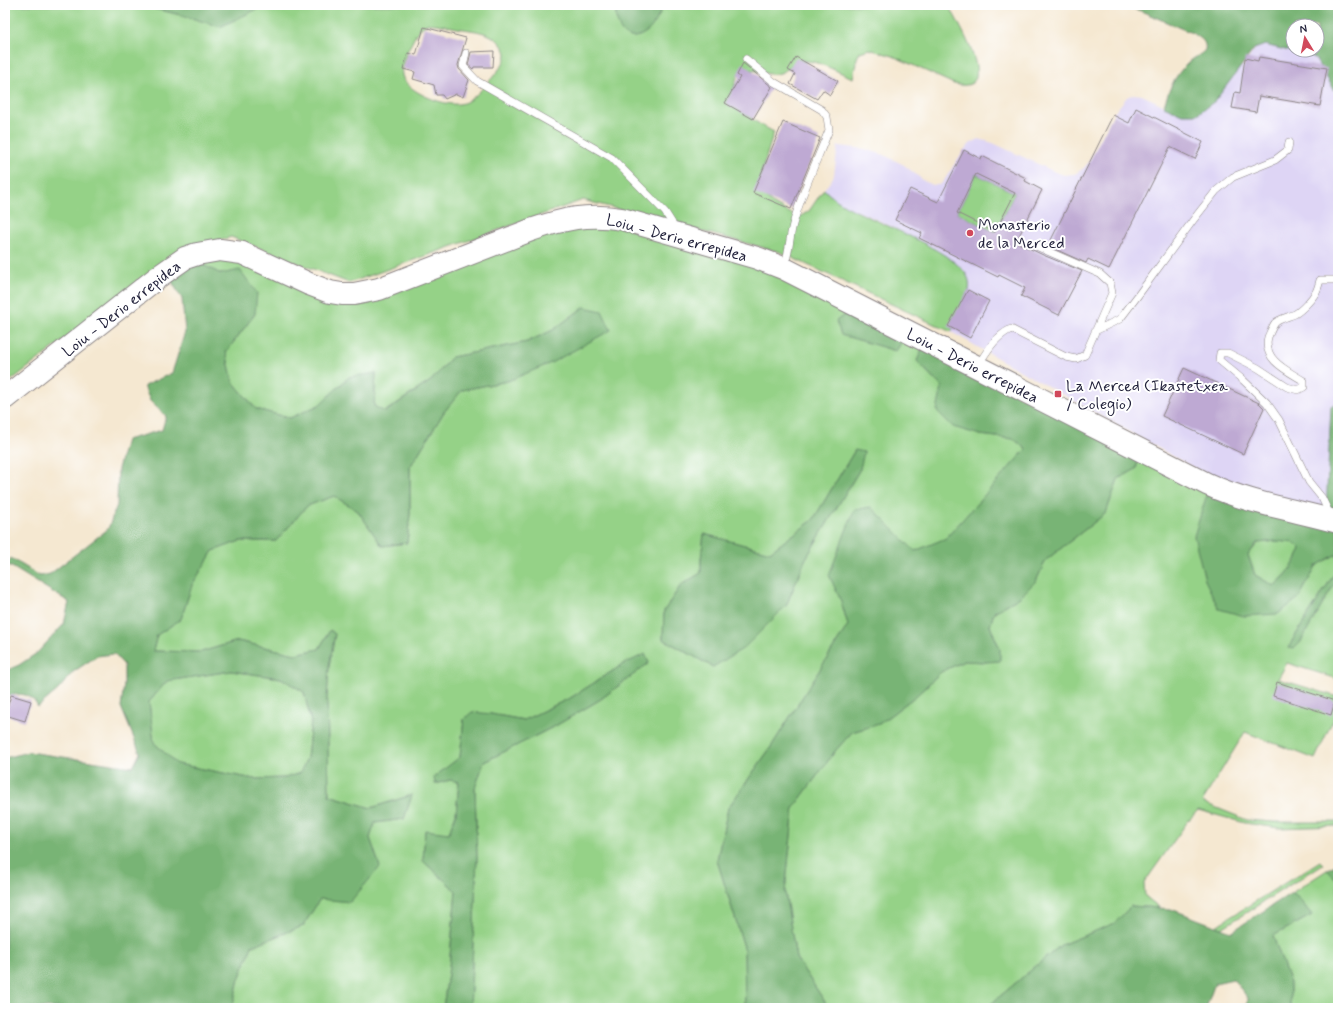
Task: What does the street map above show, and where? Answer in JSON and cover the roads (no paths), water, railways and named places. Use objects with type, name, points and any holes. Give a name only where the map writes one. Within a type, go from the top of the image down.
[{"type":"main road","name":"Loiu - Derio errepidea","points":[[5,398],[158,277],[180,261],[197,254],[220,250],[242,253],[320,289],[342,294],[354,294],[379,289],[531,230],[573,218],[605,216],[622,219],[756,258],[783,268],[1222,491],[1336,521]]},
{"type":"lane","points":[[466,53],[463,66],[477,81],[612,158],[665,212],[672,223],[674,235]]},
{"type":"lane","points":[[746,59],[774,82],[822,110],[828,117],[829,130],[794,219],[787,258],[783,268]]},
{"type":"lane","points":[[1095,331],[1120,319],[1144,289],[1194,218],[1216,191],[1233,178],[1275,160],[1288,150],[1289,142]]},
{"type":"lane","points":[[977,367],[991,345],[1001,334],[1011,329],[1066,358],[1076,359],[1085,355],[1112,293],[1110,283],[1100,274],[1036,246]]},
{"type":"lane","points":[[1336,521],[1322,498],[1309,482],[1279,420],[1267,403],[1219,360],[1220,353],[1228,353],[1258,368],[1286,387],[1298,390],[1304,387],[1304,381],[1276,363],[1269,353],[1267,343],[1269,334],[1275,323],[1295,314],[1310,300],[1316,292],[1320,280],[1338,280]]},
{"type":"place","name":"Monasterio de la Merced","points":[[970,233]]},
{"type":"place","name":"La Merced (Ikastetxea / Colegio)","points":[[1058,394]]}]
